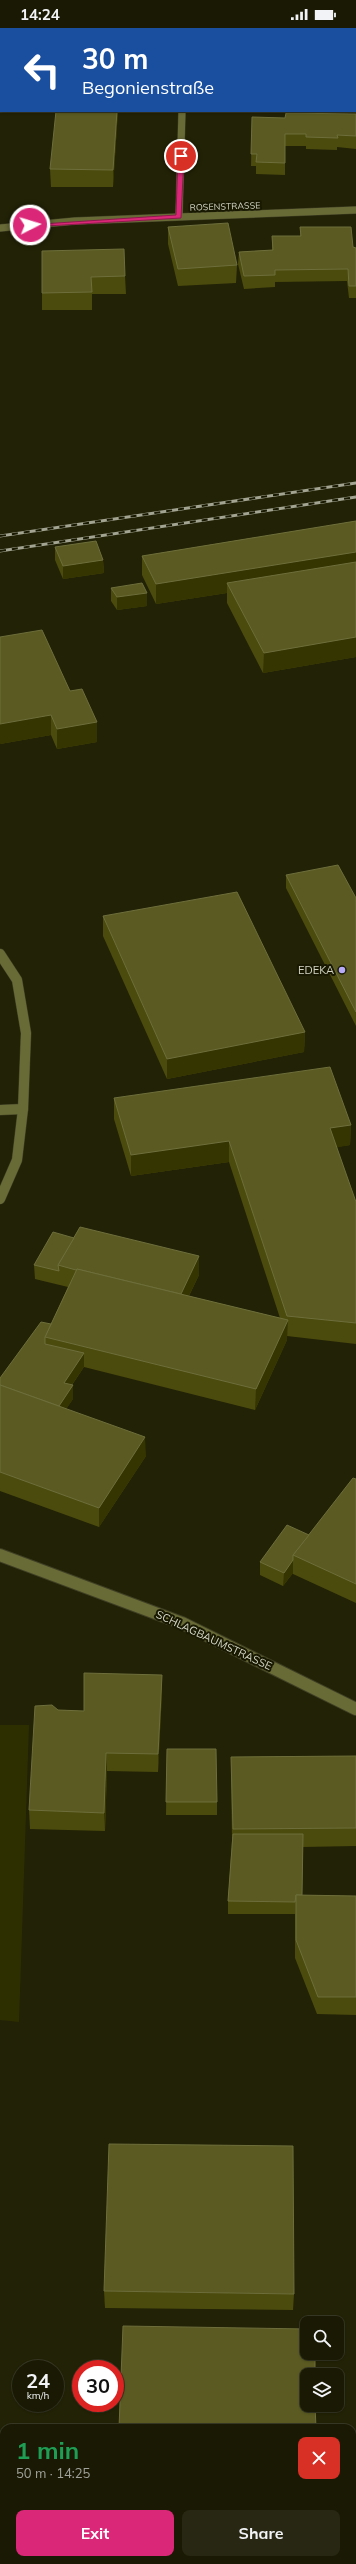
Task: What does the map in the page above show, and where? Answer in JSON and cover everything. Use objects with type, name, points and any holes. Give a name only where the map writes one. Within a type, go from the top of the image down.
[{"type":"street","points":[[179,216],[182,112]]},
{"type":"street","name":"ROSENSTRASSE","points":[[0,228],[75,221],[356,210]]},
{"type":"street","points":[[0,954],[17,980],[26,1033],[23,1109],[17,1160],[0,1199]]},
{"type":"street","points":[[0,1110],[23,1109]]},
{"type":"street","name":"SCHLAGBAUMSTRASSE","points":[[0,1555],[182,1623],[356,1709]]},
{"type":"shaded area","points":[[0,1725],[29,1725],[19,2022],[0,2020]]},
{"type":"building","points":[[56,112],[117,112],[113,170],[50,169]]},
{"type":"building","points":[[286,113],[356,114],[356,136],[337,135],[338,138],[306,137],[306,134],[285,134],[285,163],[256,162],[257,154],[251,154],[252,117],[285,118]]},
{"type":"building","points":[[228,223],[237,265],[178,269],[168,227]]},
{"type":"building","points":[[300,227],[351,227],[353,247],[356,248],[356,286],[349,286],[348,269],[275,270],[275,275],[244,276],[239,252],[273,250],[272,236],[301,236]]},
{"type":"building","points":[[124,249],[125,276],[91,277],[92,292],[42,293],[42,251]]},
{"type":"building","points":[[356,521],[356,552],[156,584],[142,556]]},
{"type":"building","points":[[96,541],[103,560],[63,566],[55,547]]},
{"type":"building","points":[[356,562],[356,637],[264,653],[227,583]]},
{"type":"building","points":[[142,583],[147,593],[117,597],[111,588]]},
{"type":"building","points":[[42,630],[70,691],[82,689],[97,722],[57,729],[51,715],[0,724],[0,637]]},
{"type":"building","name":"EDEKA","points":[[338,865],[356,898],[356,1012],[286,875]]},
{"type":"building","points":[[237,892],[305,1032],[167,1059],[103,916]]},
{"type":"building","points":[[330,1067],[351,1125],[330,1128],[356,1202],[356,1323],[287,1316],[229,1141],[131,1155],[114,1098]]},
{"type":"building","points":[[80,1227],[199,1256],[181,1294],[58,1265]]},
{"type":"building","points":[[53,1232],[74,1238],[58,1265],[59,1271],[34,1265]]},
{"type":"building","points":[[77,1269],[288,1320],[256,1389],[45,1337]]},
{"type":"building","points":[[41,1322],[51,1324],[45,1337],[45,1344],[84,1353],[64,1383],[73,1385],[59,1406],[0,1385],[0,1378]]},
{"type":"building","points":[[0,1385],[145,1437],[99,1508],[0,1472]]},
{"type":"building","points":[[353,1478],[356,1479],[356,1584],[293,1555]]},
{"type":"building","points":[[287,1525],[309,1535],[293,1555],[293,1560],[284,1573],[260,1562]]},
{"type":"building","points":[[84,1673],[162,1675],[158,1754],[106,1753],[104,1813],[29,1810],[35,1706],[52,1705],[58,1710],[84,1711]]},
{"type":"building","points":[[167,1749],[216,1749],[217,1802],[166,1802]]},
{"type":"building","points":[[356,1756],[356,1828],[233,1829],[231,1757]]},
{"type":"building","points":[[233,1834],[303,1834],[302,1895],[296,1895],[295,1902],[228,1901]]},
{"type":"building","points":[[296,1895],[356,1896],[356,1997],[318,1997],[296,1940]]},
{"type":"building","points":[[109,2144],[293,2146],[294,2294],[104,2291]]},
{"type":"building","points":[[123,2326],[300,2329],[300,2360],[315,2360],[315,2368],[300,2368],[300,2412],[315,2412],[316,2424],[119,2424],[120,2412],[124,2412],[124,2360],[122,2360]]},
{"type":"railway","points":[[0,536],[356,483]]},
{"type":"railway","points":[[0,551],[356,497]]},
{"type":"place","name":"EDEKA","points":[[342,970]]},
{"type":"route","points":[[30,225],[75,221],[179,216],[181,156]]}]
